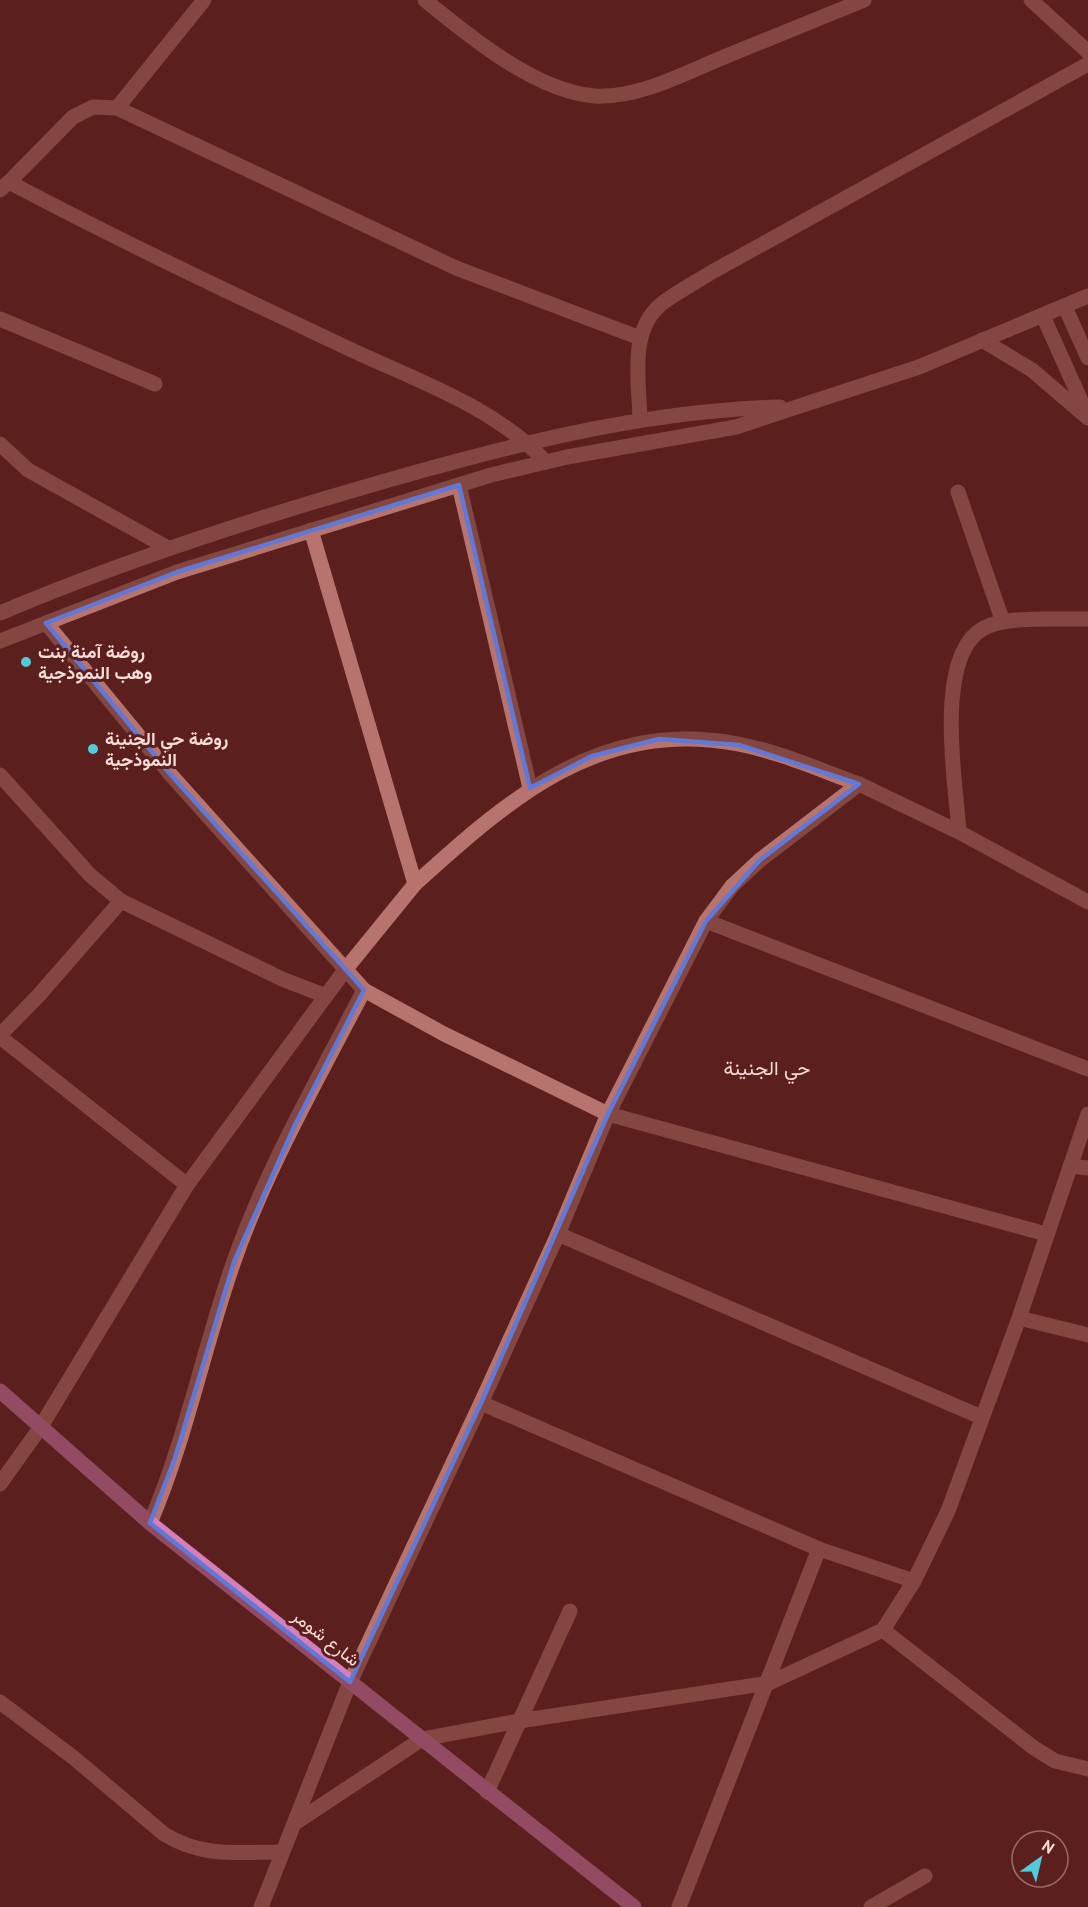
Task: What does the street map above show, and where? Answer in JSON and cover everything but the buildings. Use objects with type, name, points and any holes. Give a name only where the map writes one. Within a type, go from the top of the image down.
[{"type":"main road","name":"شارع شومر","points":[[0,1391],[150,1523],[634,1907]]},
{"type":"street","points":[[117,108],[204,0]]},
{"type":"street","points":[[425,0],[455,24],[526,72],[576,92],[613,96],[651,87],[864,0]]},
{"type":"street","points":[[640,419],[640,338],[649,317],[663,303],[712,272],[1088,62],[1031,0]]},
{"type":"street","points":[[546,462],[528,443],[498,423],[428,385],[4,186],[73,117],[93,107],[117,108],[456,268],[640,338]]},
{"type":"street","points":[[0,641],[177,572],[459,485],[546,462],[736,427],[919,367],[1088,296]]},
{"type":"street","points":[[1065,307],[1088,358]]},
{"type":"street","points":[[1043,316],[1088,417]]},
{"type":"street","points":[[0,319],[155,384]]},
{"type":"street","points":[[982,340],[1032,370],[1088,417]]},
{"type":"street","points":[[0,613],[69,584],[168,548],[328,498],[528,443],[640,419],[735,408],[798,407]]},
{"type":"street","points":[[0,444],[28,470],[168,548]]},
{"type":"street","points":[[459,485],[530,788]]},
{"type":"street","points":[[958,492],[1003,622]]},
{"type":"street","points":[[311,530],[415,884]]},
{"type":"street","points":[[959,832],[951,688],[957,666],[969,640],[985,627],[1003,622],[1088,619]]},
{"type":"street","points":[[46,623],[171,775],[364,990],[444,1034],[608,1114],[1046,1234]]},
{"type":"street","points":[[0,1484],[40,1428],[187,1185],[345,970],[415,884],[469,835],[530,788],[592,756],[622,746],[659,739],[701,739],[739,745],[859,784],[959,832],[1088,902]]},
{"type":"street","points":[[0,775],[90,875],[121,901],[282,979],[326,996]]},
{"type":"street","points":[[261,1907],[350,1682],[481,1403],[558,1233],[608,1114],[706,921],[732,886],[760,860],[859,784]]},
{"type":"street","points":[[121,901],[0,1036],[187,1185]]},
{"type":"street","points":[[706,921],[1088,1069]]},
{"type":"street","points":[[150,1523],[176,1458],[234,1262],[295,1125],[364,990]]},
{"type":"street","points":[[295,1823],[422,1739],[519,1721],[769,1683],[882,1630],[914,1581],[948,1510],[1019,1318],[1088,1114]]},
{"type":"street","points":[[1070,1166],[1088,1168]]},
{"type":"street","points":[[558,1233],[981,1417]]},
{"type":"street","points":[[1019,1318],[1088,1335]]},
{"type":"street","points":[[481,1403],[819,1549],[914,1581]]},
{"type":"street","points":[[680,1907],[769,1683],[819,1549]]},
{"type":"street","points":[[487,1792],[570,1611]]},
{"type":"street","points":[[882,1630],[1034,1748],[1055,1761],[1088,1769]]},
{"type":"street","points":[[0,1702],[44,1733],[164,1834],[181,1844],[206,1851],[281,1852]]},
{"type":"street","points":[[871,1907],[925,1876]]},
{"type":"highlighted area","points":[[459,485],[530,788],[592,756],[659,739],[739,745],[859,784],[760,860],[706,921],[608,1114],[481,1403],[350,1682],[150,1523],[175,1458],[234,1262],[295,1125],[364,990],[171,775],[46,623],[177,572]]},
{"type":"place","name":"روضة آمنة بنت وهب النموذجية","points":[[26,662]]},
{"type":"place","name":"روضة حي الجنينة النموذجية","points":[[93,749]]},
{"type":"district","name":"حي الجنينة","points":[[767,1068]]}]
